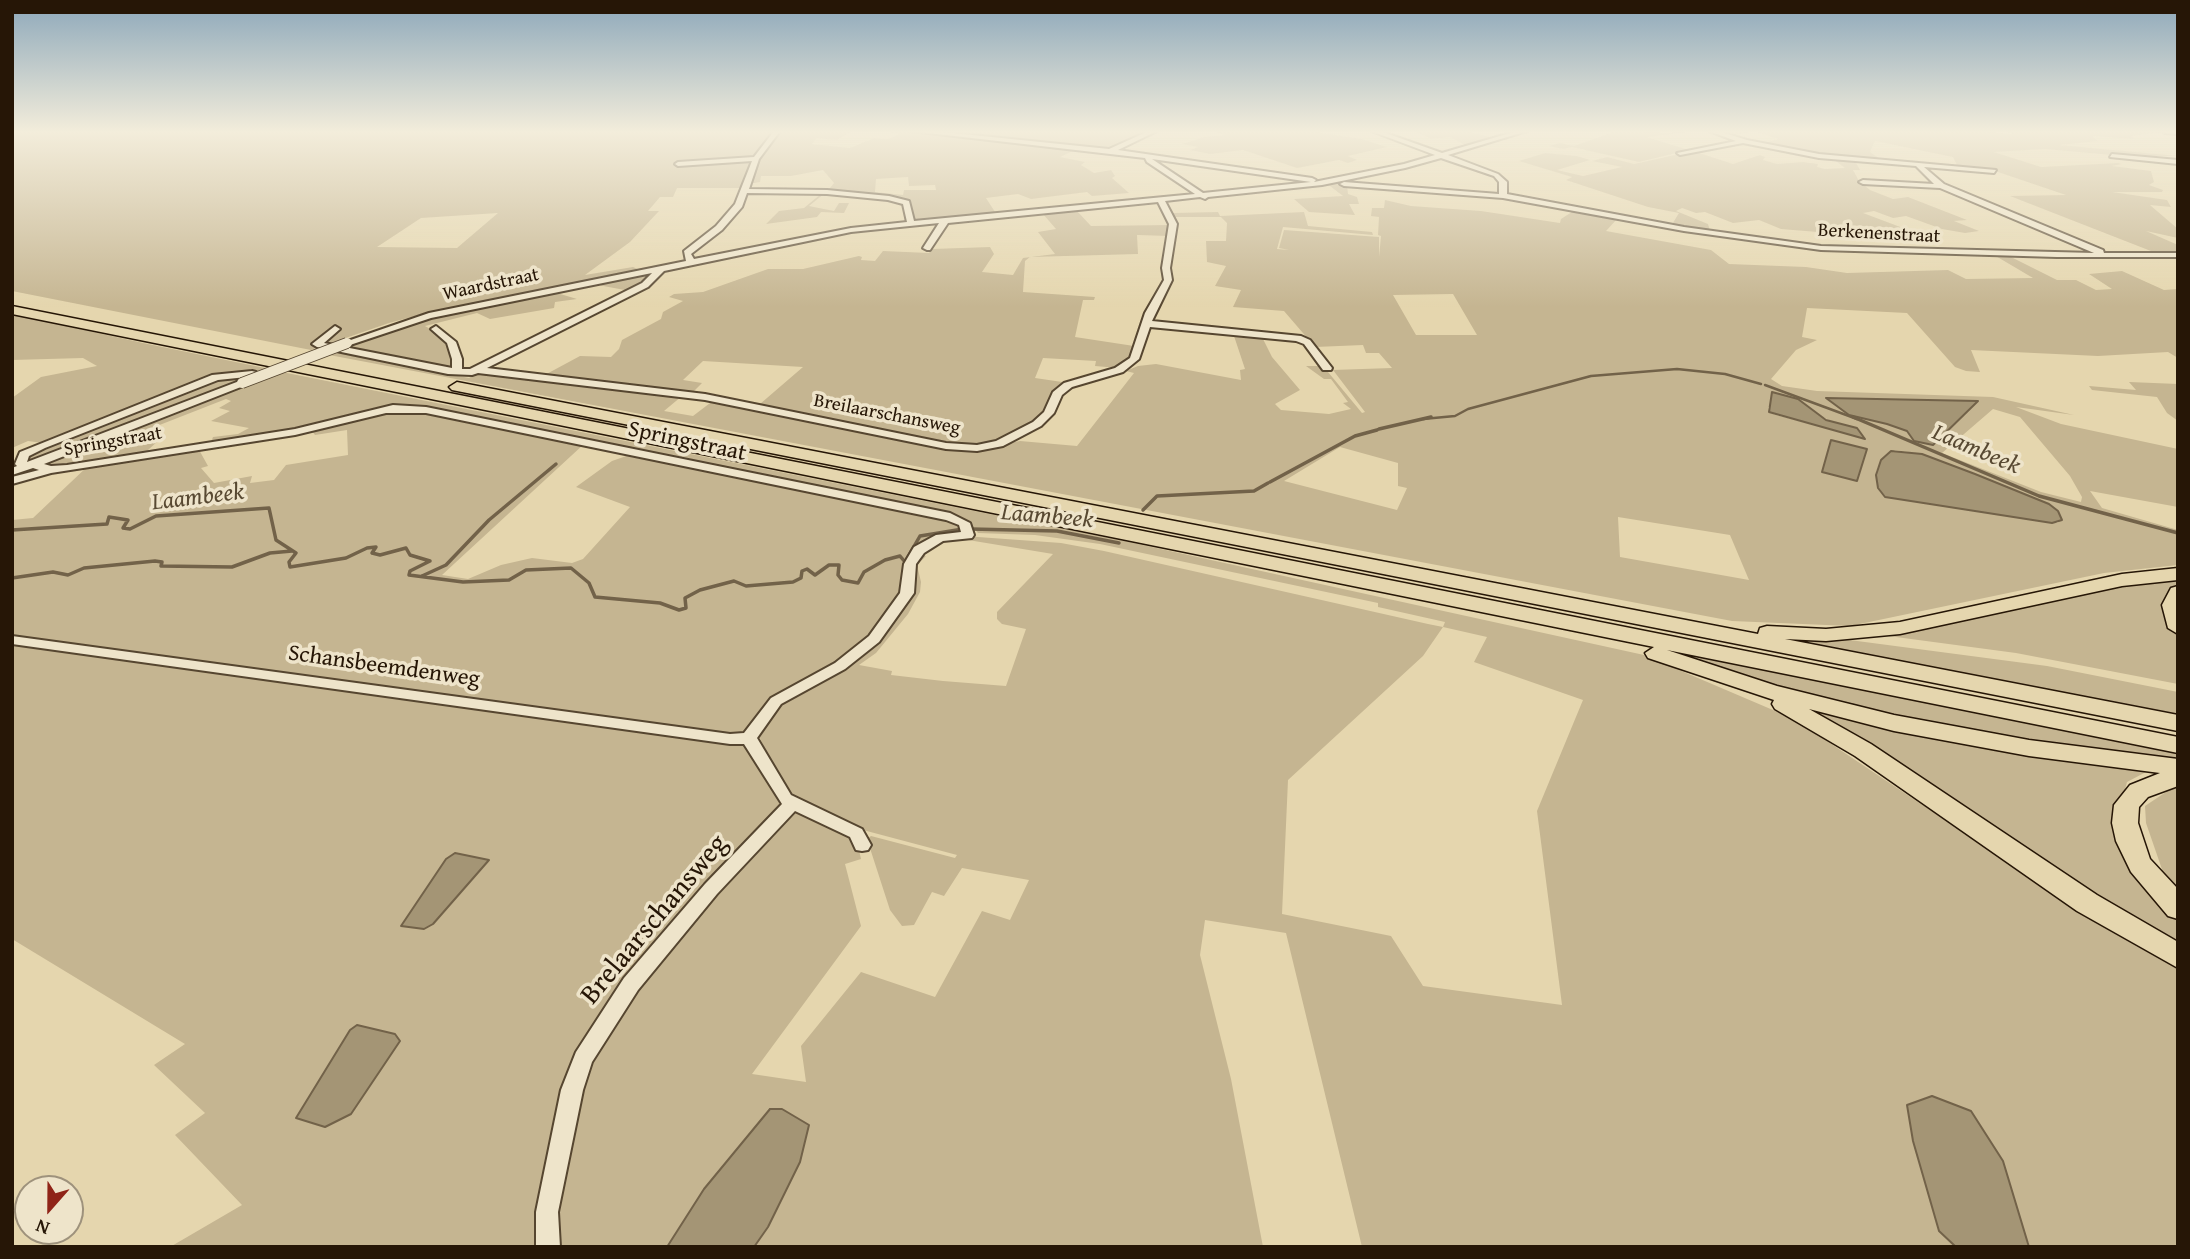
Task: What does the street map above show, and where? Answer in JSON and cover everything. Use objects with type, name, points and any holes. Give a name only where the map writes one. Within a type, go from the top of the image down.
[{"type":"highway","points":[[12,297],[281,353],[2178,723]]},
{"type":"highway","points":[[12,310],[2178,745]]},
{"type":"highway","points":[[1658,622],[1691,622],[1768,632],[1848,634],[1900,628],[2122,580],[2178,574]]},
{"type":"highway","points":[[1355,581],[1399,595],[1569,631],[1681,661],[1771,692],[1894,723],[2029,748],[2178,767]]},
{"type":"highway","points":[[2178,592],[2172,605],[2178,628]]},
{"type":"highway","points":[[1681,661],[1779,702],[1834,732],[2087,903],[2178,956]]},
{"type":"highway","points":[[2178,777],[2154,783],[2139,791],[2127,805],[2125,823],[2129,841],[2140,864],[2178,908]]},
{"type":"street","points":[[1194,190],[1205,197]]},
{"type":"street","name":"Waardstraat","points":[[24,468],[347,343],[429,316],[851,230],[1266,190]]},
{"type":"street","name":"Berkenenstraat","points":[[1426,190],[1503,197],[1821,248],[2178,255]]},
{"type":"street","points":[[1501,190],[1503,197]]},
{"type":"street","points":[[1950,190],[2108,255]]},
{"type":"street","points":[[691,262],[687,253],[731,217],[746,191],[827,192],[889,198],[906,203],[911,223]]},
{"type":"street","name":"Breilaarschansweg","points":[[478,370],[705,397],[946,446],[977,448],[1010,440],[1037,424],[1049,412],[1057,394],[1068,386],[1126,366],[1139,350],[1149,324],[1150,313],[1168,280],[1166,268],[1172,224],[1161,201]]},
{"type":"street","points":[[927,248],[945,221]]},
{"type":"street","name":"Waardstraat","points":[[335,329],[317,344],[457,372],[478,370],[645,285],[662,268]]},
{"type":"street","points":[[1149,324],[1298,338],[1307,342],[1327,368]]},
{"type":"street","name":"Waardstraat","points":[[436,329],[452,345],[457,372]]},
{"type":"street","points":[[24,468],[21,464],[24,454],[41,446],[216,377],[252,374]]},
{"type":"street","name":"Springstraat","points":[[12,481],[50,470],[295,432],[392,408],[439,413],[950,517],[964,523],[968,535],[940,538],[919,550],[910,564],[907,593],[874,639],[840,666],[776,701],[749,738]]},
{"type":"street","name":"Springstraat","points":[[24,468],[50,470]]},
{"type":"street","name":"Schansbeemdenweg","points":[[12,640],[730,739],[749,738]]},
{"type":"street","points":[[749,738],[757,748],[770,777],[792,804],[849,829],[861,838],[862,845]]},
{"type":"street","name":"Brelaarschansweg","points":[[548,1247],[547,1212],[572,1090],[583,1058],[631,984],[711,889],[792,804]]},
{"type":"shaded area","points":[[12,190],[676,190],[673,197],[660,197],[648,211],[659,211],[630,242],[585,275],[633,267],[640,270],[434,311],[389,323],[311,350],[12,291]],"holes":[[[498,213],[457,248],[377,247],[421,218]]]},
{"type":"shaded area","points":[[814,190],[875,190],[875,192],[903,195],[904,190],[1125,190],[1129,193],[1092,196],[1087,192],[1031,199],[1018,194],[986,198],[997,215],[916,221],[909,203],[902,199]]},
{"type":"shaded area","points":[[1335,190],[1348,190],[1348,194],[1357,197],[1359,204],[1349,204],[1355,215],[1309,212],[1294,199],[1343,196]]},
{"type":"shaded area","points":[[1596,190],[1870,190],[1893,199],[1908,197],[1967,220],[1954,221],[1979,231],[1965,233],[1942,229],[1906,216],[1893,218],[1874,211],[1863,213],[1911,231],[1897,235],[1904,238],[1892,239],[1874,233],[1854,235],[1781,229],[1759,220],[1733,223],[1705,212],[1696,213],[1682,208],[1676,211],[1708,224],[1710,231],[1671,226],[1679,213],[1648,207]]},
{"type":"shaded area","points":[[2050,190],[2163,190],[2112,192],[2167,200],[2171,207],[2150,205],[2178,229],[2178,238],[2146,231],[2178,245],[2178,253],[2156,253],[2010,196],[2066,195]]},
{"type":"shaded area","points":[[825,193],[809,206],[834,211],[839,203],[849,203],[844,213],[821,212],[817,217],[766,224],[779,211],[804,208]]},
{"type":"shaded area","points":[[1385,200],[1411,206],[1481,211],[1560,223],[1561,219],[1575,210],[1618,218],[1606,231],[1711,250],[1729,264],[1806,267],[1847,273],[1948,270],[1966,279],[2033,278],[1994,255],[2009,256],[2057,280],[2076,280],[2096,290],[2112,289],[2089,274],[2122,271],[2164,290],[2178,289],[2178,358],[2168,352],[2098,356],[1971,350],[1980,372],[1966,371],[1955,367],[1907,313],[1807,308],[1802,337],[1817,340],[1796,350],[1771,379],[1782,386],[1817,391],[1993,397],[2074,415],[2016,407],[2061,424],[2178,449],[2178,507],[2090,491],[2102,508],[2178,530],[2178,565],[2104,573],[1850,626],[1732,621],[324,354],[331,351],[469,378],[477,373],[487,373],[682,396],[664,411],[693,416],[714,400],[964,452],[1020,441],[1077,446],[1134,373],[1126,371],[1138,366],[1156,364],[1241,380],[1240,370],[1245,369],[1233,333],[1261,335],[1272,357],[1300,390],[1275,404],[1281,410],[1329,414],[1351,409],[1343,403],[1348,402],[1331,379],[1324,379],[1306,366],[1323,366],[1362,413],[1365,412],[1333,370],[1392,368],[1379,353],[1366,353],[1363,345],[1315,347],[1284,311],[1233,307],[1241,290],[1215,286],[1226,266],[1207,262],[1206,241],[1226,241],[1227,223],[1221,217],[1173,217],[1172,213],[1218,212],[1220,216],[1304,212],[1308,226],[1372,232],[1373,235],[1283,227],[1277,249],[1289,250],[1279,248],[1284,230],[1379,237],[1379,257],[1381,236],[1378,235],[1379,217],[1371,216],[1372,208],[1384,208]],"holes":[[[1453,294],[1477,335],[1416,335],[1393,295]],[[1827,398],[1977,401],[1913,438],[1907,431],[1849,415]],[[1768,407],[1819,415],[1865,438],[1769,412]],[[1993,409],[2020,417],[2070,476],[2082,497],[2081,502],[2041,492],[1942,453]],[[1340,447],[1398,463],[1398,486],[1407,488],[1397,510],[1284,481]],[[1895,450],[1922,454],[2048,504],[2061,516],[2058,523],[1888,497],[1880,492],[1876,472],[1881,460]],[[1618,517],[1730,535],[1749,580],[1620,557]]]},
{"type":"shaded area","points":[[1077,211],[1091,226],[1170,225],[1169,236],[1137,235],[1138,254],[1031,257],[1055,254],[1038,232],[1056,229],[1043,214]]},
{"type":"shaded area","points":[[990,247],[994,254],[982,272],[1013,275],[1023,258],[1030,257],[1025,261],[1023,292],[1095,297],[1094,300],[1083,300],[1075,337],[1134,346],[1133,356],[1118,368],[1095,366],[1096,361],[1043,358],[1035,378],[1069,383],[1045,414],[1016,435],[982,446],[933,441],[760,404],[803,367],[703,361],[683,380],[702,383],[693,392],[541,377],[580,356],[611,357],[619,349],[622,340],[661,319],[663,312],[683,301],[669,297],[674,294],[703,292],[768,269],[803,269],[859,256],[862,257],[861,260],[875,261],[883,251],[929,253],[932,249]]},
{"type":"shaded area","points":[[645,274],[652,278],[630,291],[598,285],[557,293],[577,299],[555,302],[554,308],[490,319],[477,313],[425,326],[446,338],[456,361],[453,370],[340,348],[432,316]]},
{"type":"shaded area","points":[[12,314],[265,368],[254,372],[217,373],[43,443],[28,441],[12,448],[12,398],[41,377],[97,366],[83,358],[12,360]]},
{"type":"shaded area","points":[[277,371],[1129,542],[1644,655],[1794,719],[2027,875],[2178,965],[2178,1247],[2029,1247],[2029,1243],[1907,1105],[1913,1141],[1939,1231],[1956,1247],[1362,1247],[1286,933],[1205,920],[1200,955],[1231,1079],[1263,1247],[556,1247],[566,1156],[581,1089],[595,1057],[630,997],[704,905],[792,810],[856,837],[861,859],[845,864],[861,926],[752,1074],[806,1082],[801,1046],[861,972],[935,997],[982,911],[1010,920],[1029,880],[962,868],[944,896],[932,892],[914,925],[902,926],[890,910],[867,839],[871,836],[955,858],[957,855],[863,830],[809,807],[790,793],[776,773],[759,736],[744,741],[779,800],[779,805],[614,995],[586,1035],[569,1080],[540,1247],[170,1247],[242,1205],[175,1135],[205,1113],[154,1065],[185,1044],[12,939],[12,645],[98,656],[108,648],[12,637],[12,520],[33,518],[89,465],[198,448],[208,466],[201,468],[214,483],[252,476],[250,483],[274,480],[286,465],[348,455],[347,430],[315,435],[312,431],[391,412],[422,412],[584,444],[442,575],[468,579],[501,565],[532,558],[572,563],[583,559],[630,507],[576,487],[612,461],[632,454],[953,520],[962,527],[960,530],[914,554],[926,556],[917,565],[920,592],[908,614],[876,653],[859,665],[892,671],[891,675],[1006,686],[1026,629],[1002,624],[997,619],[997,612],[1053,554],[962,539],[964,536],[1061,543],[1428,624],[1443,627],[1445,622],[1378,607],[1378,603],[1100,544],[1035,535],[978,533],[968,522],[951,515],[419,406],[395,406],[297,430],[211,442],[213,437],[238,434],[249,428],[211,421],[230,411],[219,408],[231,401],[226,399],[157,426],[152,439],[160,439],[147,451],[60,466],[44,462]],"holes":[[[1443,627],[1487,637],[1474,662],[1583,700],[1537,811],[1562,1005],[1423,986],[1391,936],[1282,914],[1288,780],[1423,656]]]},
{"type":"shaded area","points":[[253,376],[34,461],[28,457],[28,454],[211,380]]},
{"type":"shaded area","points":[[2129,382],[2178,384],[2178,421],[2167,413],[2157,397],[2092,390],[2089,386],[2136,390]]},
{"type":"shaded area","points":[[1772,392],[1798,399],[1826,420],[1857,428],[1865,439],[1769,412]]},
{"type":"shaded area","points":[[1826,398],[1978,401],[1933,445],[1914,441],[1907,431],[1849,415]]},
{"type":"shaded area","points":[[1831,440],[1867,449],[1857,481],[1822,472]]},
{"type":"shaded area","points":[[1891,451],[1922,454],[1975,474],[2049,504],[2058,511],[2062,520],[2052,523],[1885,497],[1878,488],[1876,475],[1881,460]]},
{"type":"shaded area","points":[[2178,576],[2178,583],[2167,595],[2166,612],[2178,636],[2178,684],[2016,653],[1881,635],[2051,598]]},
{"type":"shaded area","points":[[1767,635],[1842,639],[2047,666],[2178,692],[2178,714]]},
{"type":"shaded area","points":[[1653,646],[2178,753],[2178,762],[2013,740],[1811,698]]},
{"type":"shaded area","points":[[1804,707],[1934,739],[2025,756],[2146,772],[2127,782],[2116,824],[2178,915],[2178,944],[2102,903]]},
{"type":"shaded area","points":[[2178,784],[2178,891],[2165,878],[2146,823],[2145,806]]},
{"type":"shaded area","points":[[455,853],[489,860],[433,924],[424,929],[401,926],[446,859]]},
{"type":"shaded area","points":[[357,1025],[395,1034],[400,1041],[351,1114],[325,1127],[296,1118],[350,1030]]},
{"type":"shaded area","points":[[1932,1096],[1971,1111],[2003,1161],[2029,1247],[1956,1247],[1939,1231],[1913,1141],[1907,1105]]},
{"type":"shaded area","points":[[770,1109],[782,1109],[809,1125],[800,1162],[768,1227],[754,1247],[667,1247],[704,1189]]},
{"type":"waterway","name":"Laambeek","points":[[1423,419],[1455,416],[1468,409],[1591,376],[1677,369],[1725,374],[1761,384]]},
{"type":"waterway","name":"Laambeek","points":[[1765,385],[1857,419]]},
{"type":"waterway","name":"Laambeek","points":[[1379,429],[1431,417]]},
{"type":"waterway","name":"Laambeek","points":[[1853,417],[2039,496],[2178,533]]},
{"type":"waterway","name":"Laambeek","points":[[1270,482],[1355,436],[1377,430]]},
{"type":"waterway","points":[[422,576],[446,565],[489,520],[556,464]]},
{"type":"waterway","name":"Laambeek","points":[[1143,510],[1157,496],[1254,491],[1268,483]]},
{"type":"waterway","name":"Laambeek","points":[[12,530],[107,524],[109,517],[128,520],[123,528],[130,529],[156,516],[269,508],[276,540],[296,553],[289,562],[290,567],[346,558],[367,548],[376,547],[372,553],[380,555],[406,548],[410,555],[430,561],[410,571],[409,575],[463,582],[509,580],[526,570],[571,568],[589,583],[595,597],[660,603],[679,610],[686,608],[685,598],[700,590],[734,581],[746,586],[793,582],[801,578],[802,571],[807,569],[815,575],[829,565],[839,565],[838,575],[842,580],[858,583],[864,572],[885,560],[900,556],[905,562],[920,536],[963,529]]},
{"type":"waterway","name":"Laambeek","points":[[971,529],[1057,531],[1119,543]]},
{"type":"waterway","points":[[12,578],[53,572],[68,575],[84,568],[155,561],[162,562],[161,566],[232,567],[270,553],[292,551]]}]
